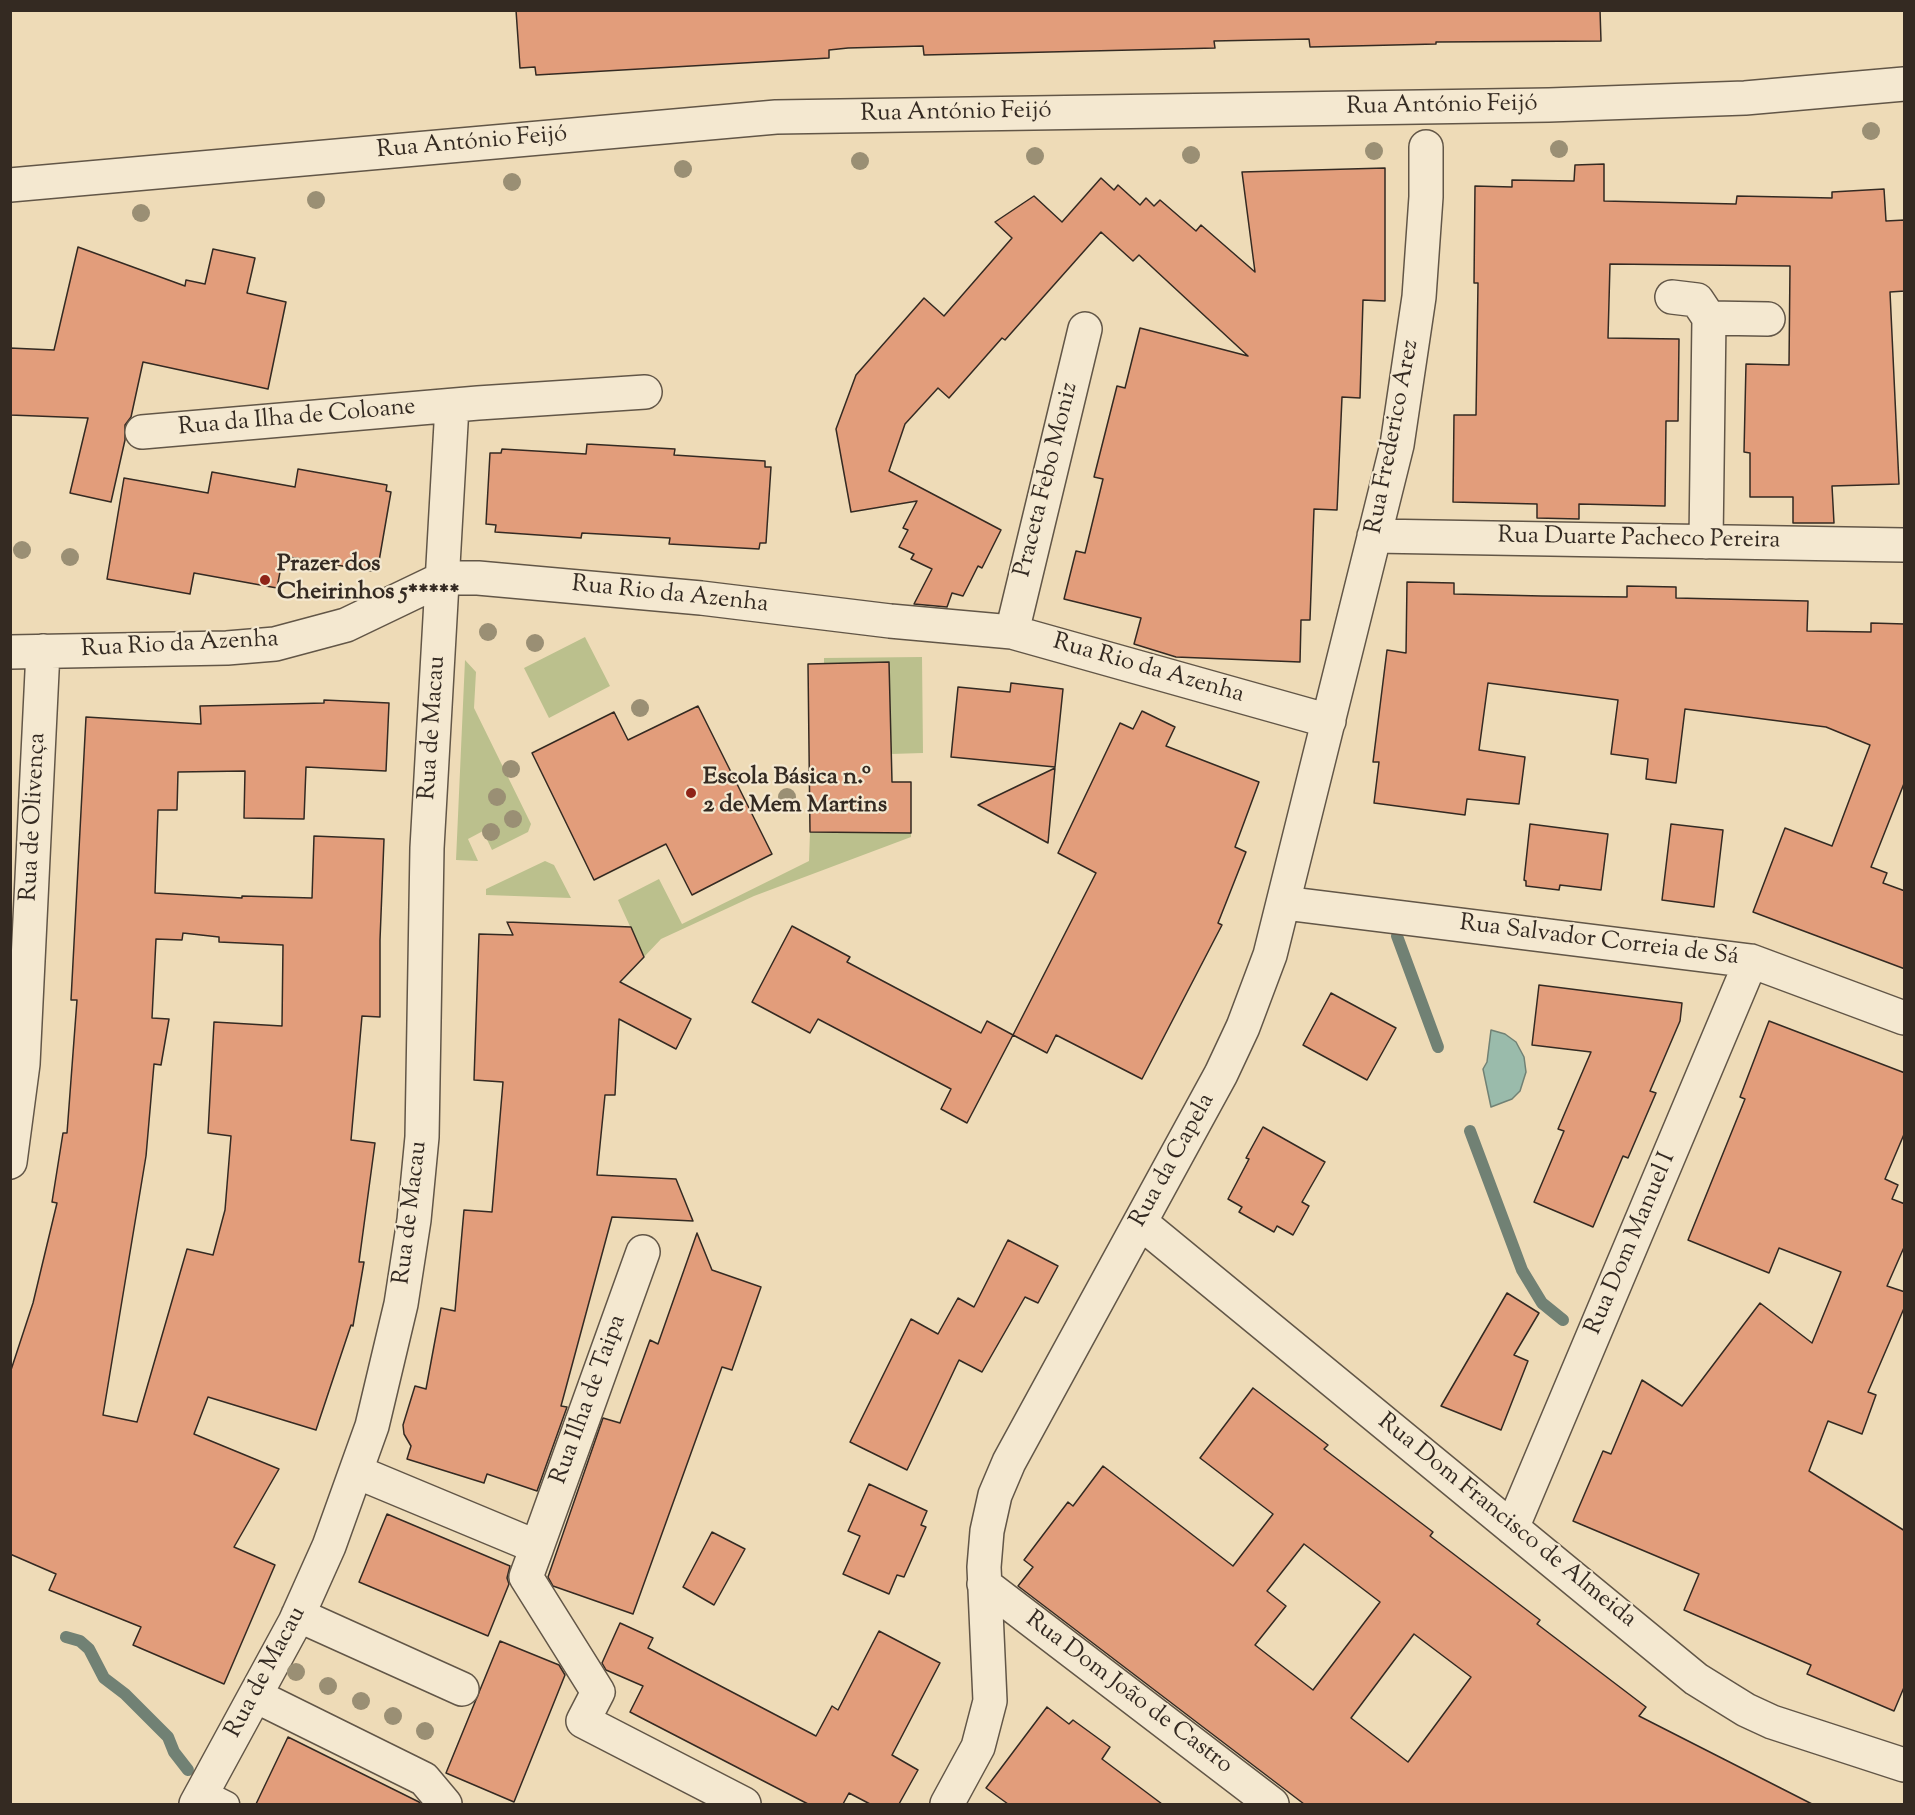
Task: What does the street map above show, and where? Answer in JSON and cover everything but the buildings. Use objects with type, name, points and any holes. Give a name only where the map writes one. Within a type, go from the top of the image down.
[{"type":"street","name":"Rua António Feijó","points":[[10,185],[776,117],[1549,105],[1745,98],[1905,84]]},
{"type":"street","name":"Rua Frederico Arez","points":[[1329,721],[1397,445],[1413,346],[1423,247],[1426,147]]},
{"type":"street","points":[[1672,297],[1697,300],[1709,318],[1706,542]]},
{"type":"street","points":[[1709,318],[1768,319]]},
{"type":"street","name":"Praceta Febo Moniz","points":[[1012,632],[1085,329]]},
{"type":"street","name":"Rua da Ilha de Coloane","points":[[142,432],[645,392]]},
{"type":"street","name":"Rua da Ilha de Coloane","points":[[444,578],[452,406]]},
{"type":"street","name":"Rua Duarte Pacheco Pereira","points":[[1374,536],[1905,545]]},
{"type":"street","name":"Rua Rio da Azenha","points":[[10,652],[227,648],[275,644],[346,625],[444,578],[478,578],[701,598],[890,621],[1012,632],[1329,721]]},
{"type":"street","name":"Rua de Macau","points":[[209,1800],[256,1696],[298,1615],[333,1536],[357,1472],[392,1345],[408,1263],[418,1179],[423,1094],[427,848],[444,578]]},
{"type":"street","name":"Rua de Olivença","points":[[10,1162],[23,1064],[43,651]]},
{"type":"street","name":"Rua da Capela","points":[[947,1804],[978,1747],[990,1701],[984,1584],[985,1548],[991,1513],[1009,1462],[1221,1074],[1243,1027],[1270,955],[1329,721]]},
{"type":"street","name":"Rua Salvador Correia de Sá","points":[[1284,903],[1751,961],[1905,1018]]},
{"type":"street","name":"Rua Dom Manuel I","points":[[1512,1528],[1751,961]]},
{"type":"street","name":"Rua Dom Francisco de Almeida","points":[[1140,1222],[1696,1679],[1720,1696],[1772,1722],[1905,1765]]},
{"type":"street","name":"Rua Ilha de Taipa","points":[[643,1252],[526,1578],[598,1692],[584,1721],[744,1804]]},
{"type":"street","points":[[357,1472],[537,1547]]},
{"type":"street","name":"Rua Dom João de Castro","points":[[984,1584],[1272,1804]]},
{"type":"street","points":[[298,1615],[462,1689]]},
{"type":"street","points":[[256,1696],[424,1779],[445,1804]]},
{"type":"green space","points":[[585,637],[610,686],[549,718],[524,668]]},
{"type":"green space","points":[[922,657],[923,753],[891,754],[889,663],[824,664],[824,658]]},
{"type":"green space","points":[[465,660],[476,672],[474,708],[531,824],[528,832],[492,850],[483,831],[468,839],[478,861],[456,860]]},
{"type":"green space","points":[[810,832],[911,833],[911,837],[754,896],[661,939],[644,957],[618,900],[659,879],[682,924],[809,861]]},
{"type":"green space","points":[[545,861],[554,865],[571,898],[486,895],[486,889]]},
{"type":"shaded area","points":[[1491,1030],[1505,1034],[1516,1042],[1524,1057],[1526,1072],[1520,1091],[1512,1099],[1491,1107],[1483,1069],[1487,1062]]},
{"type":"waterway","points":[[1397,936],[1438,1047]]},
{"type":"waterway","points":[[1470,1131],[1522,1270],[1542,1303],[1563,1320]]},
{"type":"waterway","points":[[66,1637],[80,1641],[89,1649],[104,1678],[125,1694],[168,1737],[174,1752],[188,1770]]},
{"type":"place","name":"Prazer dos Cheirinhos 5*****","points":[[265,580]]},
{"type":"place","name":"Escola Básica n.º 2 de Mem Martins","points":[[691,793]]}]
